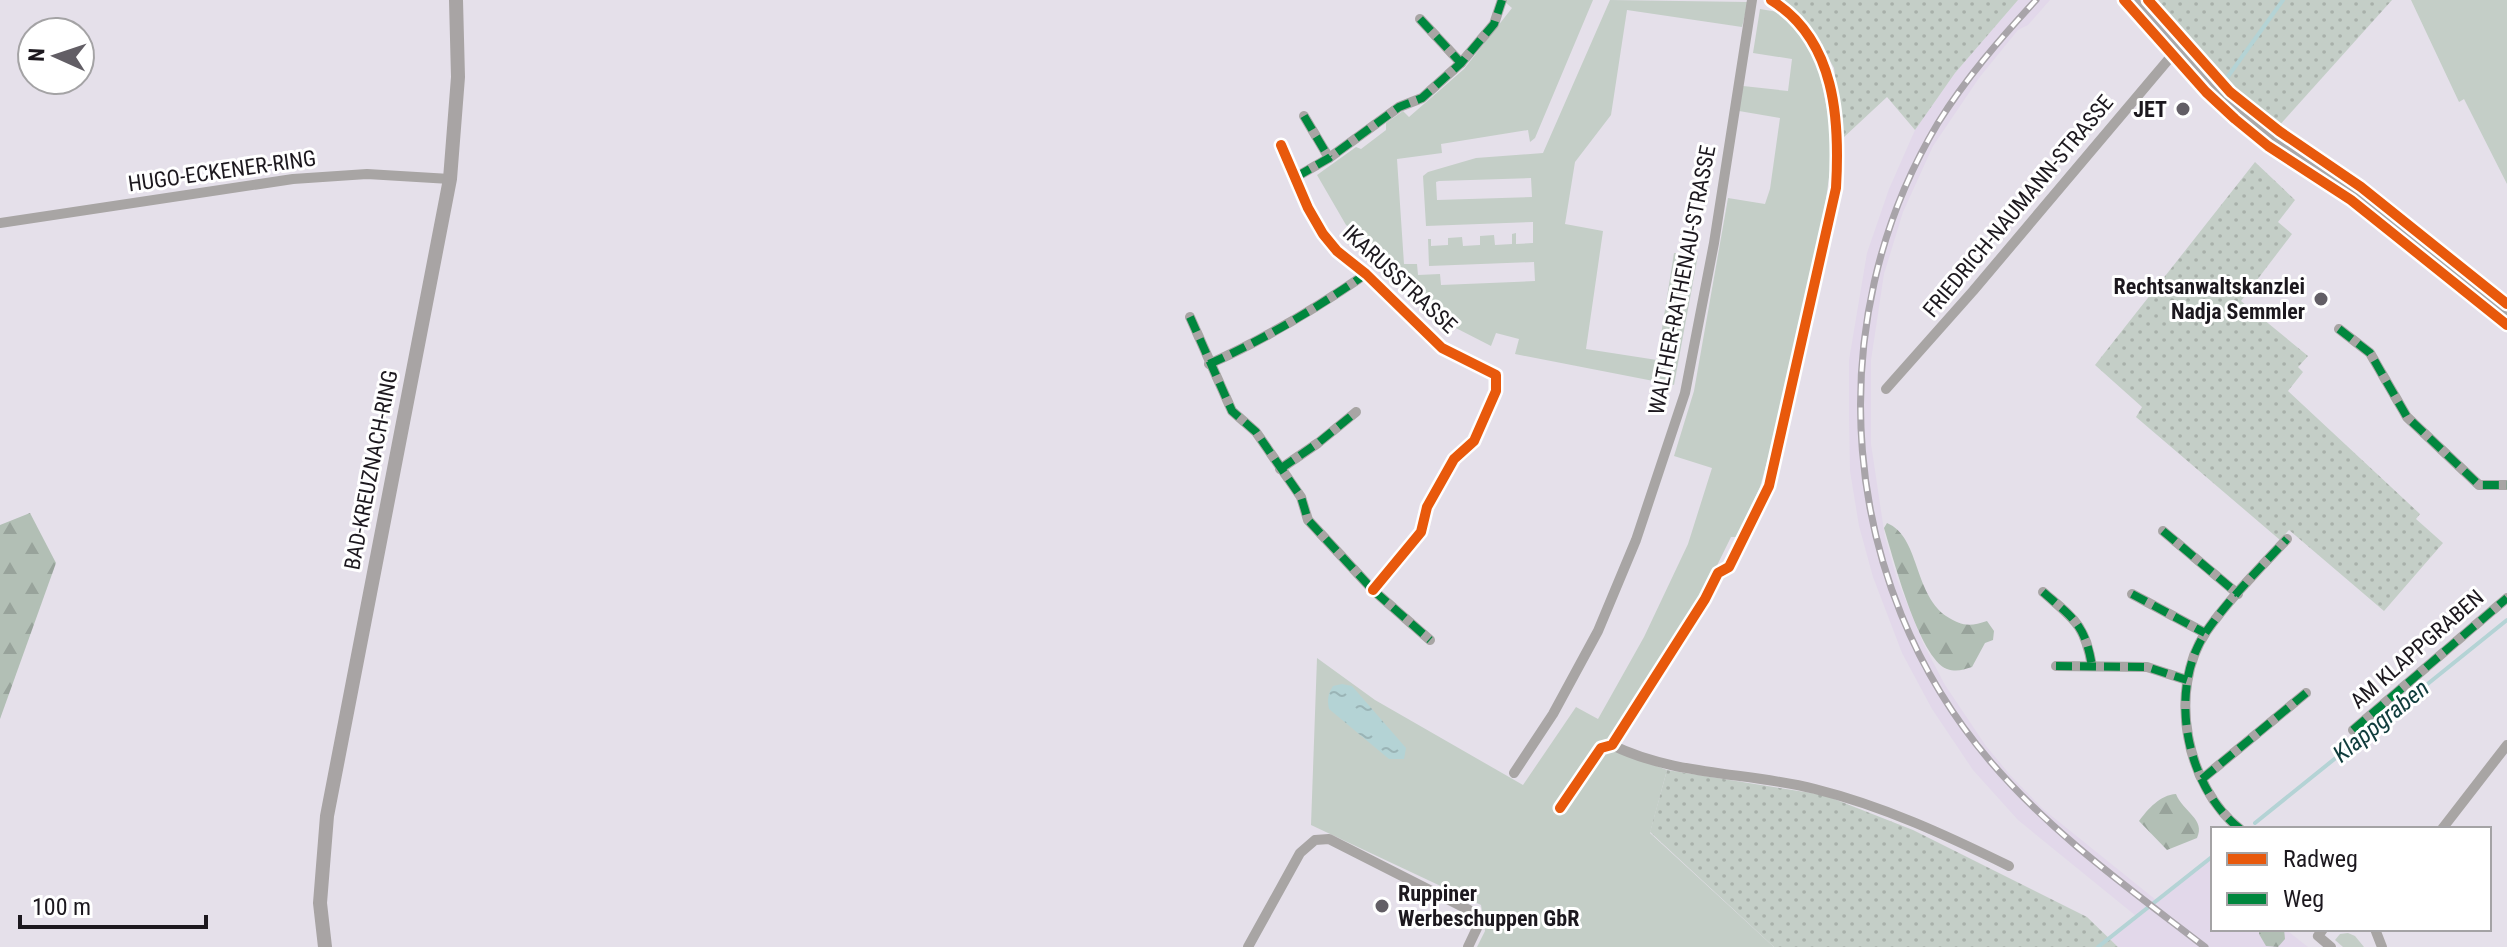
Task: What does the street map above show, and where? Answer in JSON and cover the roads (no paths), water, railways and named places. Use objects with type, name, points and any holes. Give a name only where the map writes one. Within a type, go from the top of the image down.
[{"type":"main road","name":"BAD-KREUZNACH-RING","points":[[325,947],[320,903],[327,816],[450,179],[458,77],[456,0]]},
{"type":"main road","points":[[2138,0],[2210,84],[2240,111],[2341,183],[2507,313]]},
{"type":"street","points":[[1296,177],[1329,158],[1399,107],[1422,98],[1461,63],[1494,24],[1502,0]]},
{"type":"street","name":"WALTHER-RATHENAU-STRASSE","points":[[1514,773],[1553,714],[1598,631],[1636,540],[1685,393],[1714,243],[1752,0]]},
{"type":"street","points":[[1612,745],[1705,599],[1718,573],[1729,567],[1769,486],[1836,188],[1838,149],[1835,99],[1823,64],[1806,30],[1771,0]]},
{"type":"street","points":[[1420,19],[1461,63]]},
{"type":"street","name":"FRIEDRICH-NAUMANN-STRASSE","points":[[1886,389],[2179,47]]},
{"type":"street","points":[[1304,116],[1329,158]]},
{"type":"street","name":"IKARUSSTRASSE","points":[[1281,145],[1308,208],[1337,251],[1366,274],[1435,343],[1496,375],[1496,391],[1474,441],[1454,459],[1427,507],[1421,532],[1373,590]]},
{"type":"street","name":"HUGO-ECKENER-RING","points":[[0,223],[293,179],[367,174],[450,179]]},
{"type":"street","points":[[1209,364],[1254,344],[1311,312],[1366,274]]},
{"type":"street","points":[[1190,317],[1232,411],[1256,432],[1301,497],[1308,520],[1373,590],[1430,640]]},
{"type":"street","points":[[2339,329],[2370,353],[2407,417],[2479,485],[2507,485]]},
{"type":"street","points":[[1280,469],[1356,412]]},
{"type":"street","points":[[2163,531],[2238,594]]},
{"type":"street","points":[[2237,827],[2202,779],[2194,760],[2186,721],[2187,680],[2205,633],[2287,539]]},
{"type":"street","points":[[2043,592],[2078,623],[2088,643],[2092,666]]},
{"type":"street","points":[[2132,594],[2205,633]]},
{"type":"street","name":"AM KLAPPGRABEN","points":[[2353,730],[2507,598]]},
{"type":"street","points":[[2056,666],[2147,667],[2187,680]]},
{"type":"street","points":[[2202,779],[2306,693]]},
{"type":"street","points":[[1560,808],[1601,748],[1612,745],[1662,764],[1813,788],[1878,807],[2009,866]]},
{"type":"street","points":[[2444,827],[2507,746]]},
{"type":"street","points":[[1248,947],[1300,853],[1315,840],[1329,839],[1469,910],[1477,928],[1468,947]]},
{"type":"street","points":[[2322,931],[2318,936],[2331,947]]},
{"type":"water","points":[[1342,684],[1352,686],[1406,748],[1404,759],[1389,759],[1329,709],[1331,689]]},
{"type":"waterway","points":[[2224,82],[2283,0]]},
{"type":"waterway","name":"Klappgraben","points":[[2255,823],[2507,620]]},
{"type":"waterway","name":"Klappgraben","points":[[2098,947],[2211,858]]},
{"type":"railway","points":[[2036,0],[1984,59],[1938,123],[1900,201],[1874,282],[1862,366],[1862,451],[1876,534],[1901,615],[1939,691],[1990,761],[2065,837],[2205,947]]},
{"type":"place","name":"JET","points":[[2183,109]]},
{"type":"place","name":"Rechtsanwaltskanzlei Nadja Semmler","points":[[2321,299]]},
{"type":"place","name":"Ruppiner Werbeschuppen GbR","points":[[1382,906]]}]
